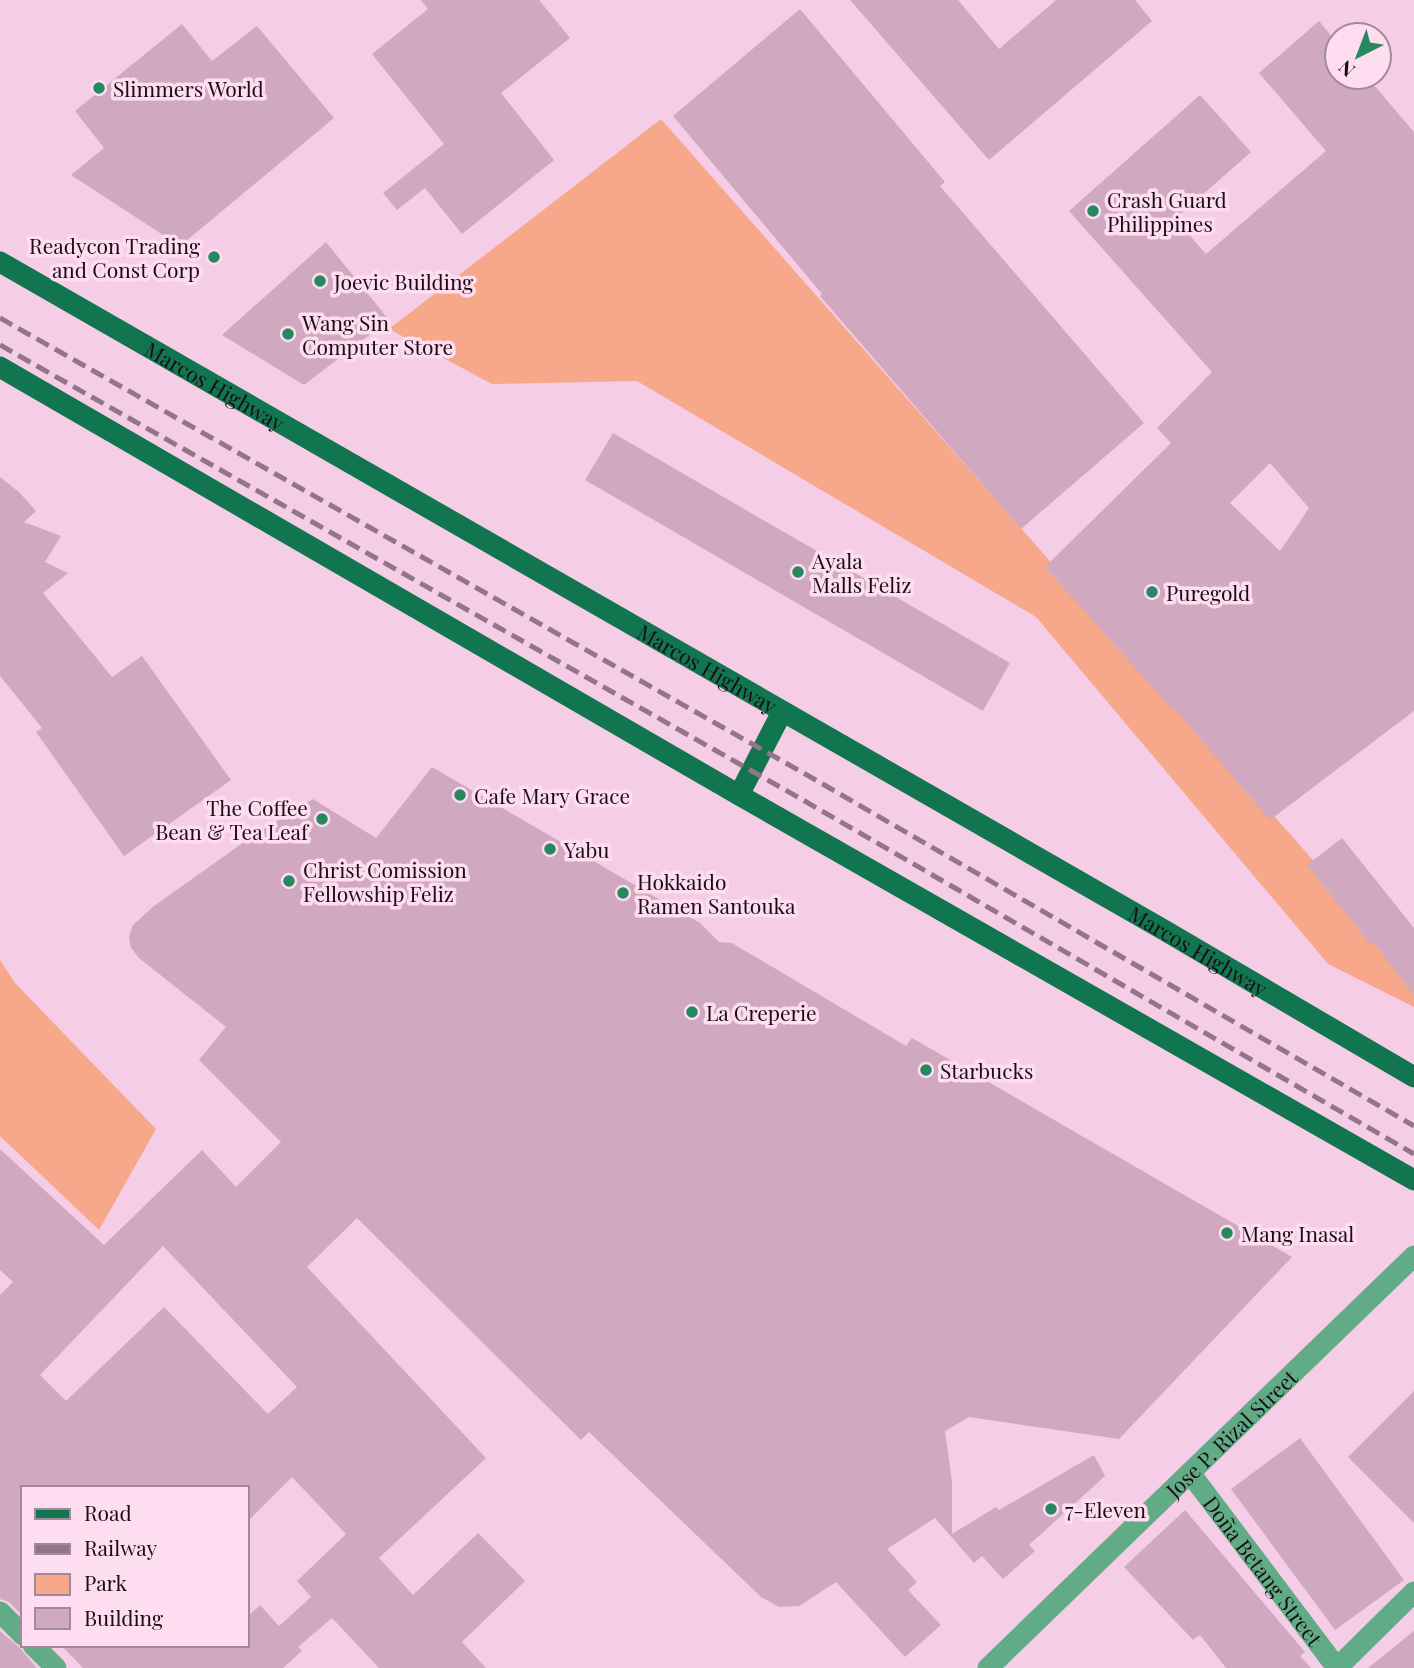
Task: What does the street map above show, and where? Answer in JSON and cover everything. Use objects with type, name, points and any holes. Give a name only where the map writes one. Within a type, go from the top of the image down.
[{"type":"main road","name":"Marcos Highway","points":[[0,262],[1164,930],[1414,1077]]},
{"type":"main road","points":[[0,367],[739,795],[1414,1180]]},
{"type":"main road","points":[[739,795],[782,712]]},
{"type":"street","name":"Jose P. Rizal Street","points":[[988,1668],[1414,1256]]},
{"type":"street","name":"Doña Betang Street","points":[[1189,1473],[1337,1668]]},
{"type":"street","points":[[1337,1668],[1414,1592]]},
{"type":"street","points":[[0,1612],[21,1633]]},
{"type":"street","points":[[35,1647],[56,1668]]},
{"type":"green space","points":[[661,119],[1414,975],[1414,1007],[1328,964],[1036,617],[637,381],[492,384],[389,329]]},
{"type":"green space","points":[[0,960],[15,983],[156,1129],[99,1230],[0,1136]]},
{"type":"building","points":[[421,0],[539,0],[570,38],[501,93],[554,160],[462,234],[425,188],[397,210],[383,193],[444,144],[372,54],[428,9]]},
{"type":"building","points":[[850,0],[958,0],[999,49],[1056,0],[1135,0],[1152,21],[989,160]]},
{"type":"building","points":[[800,9],[945,182],[940,186],[1144,423],[1021,529],[820,296],[822,294],[673,116]]},
{"type":"building","points":[[1319,21],[1323,26],[1323,91],[1379,91],[1414,132],[1414,711],[1270,820],[1172,706],[1171,708],[1045,567],[1171,443],[1157,428],[1212,372],[1069,211],[1200,95],[1251,152],[1175,219],[1206,254],[1326,151],[1259,73]],"holes":[[[1270,463],[1309,508],[1280,551],[1230,503]]]},
{"type":"building","points":[[182,24],[212,61],[257,26],[334,118],[180,246],[71,175],[104,148],[75,111]]},
{"type":"building","name":"Joevic Building","points":[[326,242],[389,320],[304,385],[222,335]]},
{"type":"building","name":"Ayala Malls Feliz","points":[[613,433],[1010,663],[983,711],[585,480]]},
{"type":"building","points":[[0,477],[19,492],[36,511],[24,522],[61,536],[45,562],[68,573],[43,593],[112,677],[142,656],[231,780],[124,856],[36,732],[42,728],[0,676]]},
{"type":"building","points":[[432,767],[700,923],[719,942],[732,943],[906,1046],[912,1038],[1292,1257],[1119,1439],[969,1417],[945,1431],[952,1482],[952,1534],[996,1507],[999,1510],[1094,1455],[1105,1476],[1029,1545],[1035,1551],[1003,1579],[982,1556],[974,1563],[935,1518],[887,1549],[917,1582],[908,1590],[941,1625],[905,1657],[836,1582],[799,1606],[779,1607],[761,1597],[589,1432],[581,1440],[357,1218],[307,1267],[486,1458],[379,1558],[413,1595],[478,1533],[494,1549],[525,1581],[462,1642],[486,1668],[379,1668],[332,1618],[298,1647],[302,1651],[283,1668],[83,1668],[63,1647],[248,1647],[248,1616],[260,1605],[279,1626],[311,1597],[297,1581],[346,1534],[292,1477],[248,1521],[248,1486],[21,1486],[21,1614],[9,1602],[0,1599],[0,1295],[13,1282],[0,1270],[0,1149],[104,1245],[202,1150],[236,1187],[281,1142],[199,1060],[226,1027],[139,958],[131,948],[129,937],[133,925],[154,906],[254,835],[313,799],[376,838]],"holes":[[[163,1246],[297,1387],[268,1414],[164,1307],[66,1401],[40,1375]]]},
{"type":"building","points":[[1342,838],[1414,928],[1414,995],[1374,943],[1371,945],[1307,865]]},
{"type":"building","points":[[1414,1391],[1414,1523],[1348,1457]]},
{"type":"building","points":[[1300,1438],[1404,1580],[1335,1630],[1231,1489]]},
{"type":"building","points":[[1185,1510],[1305,1652],[1300,1656],[1311,1668],[1226,1668],[1200,1635],[1193,1640],[1124,1567]]},
{"type":"building","points":[[0,1631],[20,1648],[37,1668],[0,1668]]},
{"type":"building","points":[[1414,1631],[1414,1668],[1368,1668]]},
{"type":"railway","points":[[0,318],[814,779],[1414,1126]]},
{"type":"railway","points":[[0,345],[803,800],[1414,1154]]},
{"type":"place","name":"Slimmers World","points":[[99,88]]},
{"type":"place","name":"Crash Guard Philippines","points":[[1093,211]]},
{"type":"place","name":"Readycon Trading and Const Corp","points":[[214,257]]},
{"type":"place","name":"Joevic Building","points":[[320,281]]},
{"type":"place","name":"Wang Sin Computer Store","points":[[288,334]]},
{"type":"place","name":"Ayala Malls Feliz","points":[[798,572]]},
{"type":"place","name":"Puregold","points":[[1152,592]]},
{"type":"place","name":"Cafe Mary Grace","points":[[460,795]]},
{"type":"place","name":"The Coffee Bean & Tea Leaf","points":[[322,819]]},
{"type":"place","name":"Yabu","points":[[550,849]]},
{"type":"place","name":"Christ Comission Fellowship Feliz","points":[[289,881]]},
{"type":"place","name":"Hokkaido Ramen Santouka","points":[[623,893]]},
{"type":"place","name":"La Creperie","points":[[692,1012]]},
{"type":"place","name":"Starbucks","points":[[926,1070]]},
{"type":"place","name":"Mang Inasal","points":[[1227,1233]]},
{"type":"place","name":"7-Eleven","points":[[1051,1509]]}]
